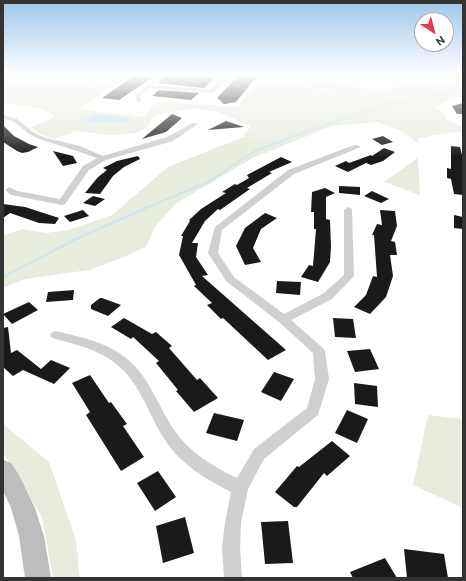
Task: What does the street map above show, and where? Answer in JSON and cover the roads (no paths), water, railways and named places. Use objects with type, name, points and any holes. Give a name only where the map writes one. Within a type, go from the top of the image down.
[{"type":"street","points":[[3,117],[15,120],[31,133],[41,138],[77,148],[103,158]]},
{"type":"street","points":[[10,190],[14,194],[62,202],[76,180],[86,168],[103,158],[170,139],[195,124]]},
{"type":"street","points":[[233,578],[231,547],[233,523],[240,488],[259,454],[313,411],[322,379],[319,351],[283,319],[230,279],[213,254],[218,229],[291,172],[357,147]]},
{"type":"street","points":[[283,319],[328,296],[349,276],[348,210]]},
{"type":"street","points":[[56,335],[78,340],[119,359],[128,367],[140,383],[172,439],[199,466],[240,488]]},
{"type":"street","points":[[3,470],[24,508],[37,564],[38,578]]},
{"type":"water","points":[[94,113],[133,119],[127,122],[81,123]]},
{"type":"waterway","points":[[298,135],[382,105],[394,103]]},
{"type":"waterway","points":[[141,210],[210,181],[253,152],[300,134]]},
{"type":"waterway","points":[[3,277],[76,239],[144,209]]}]
